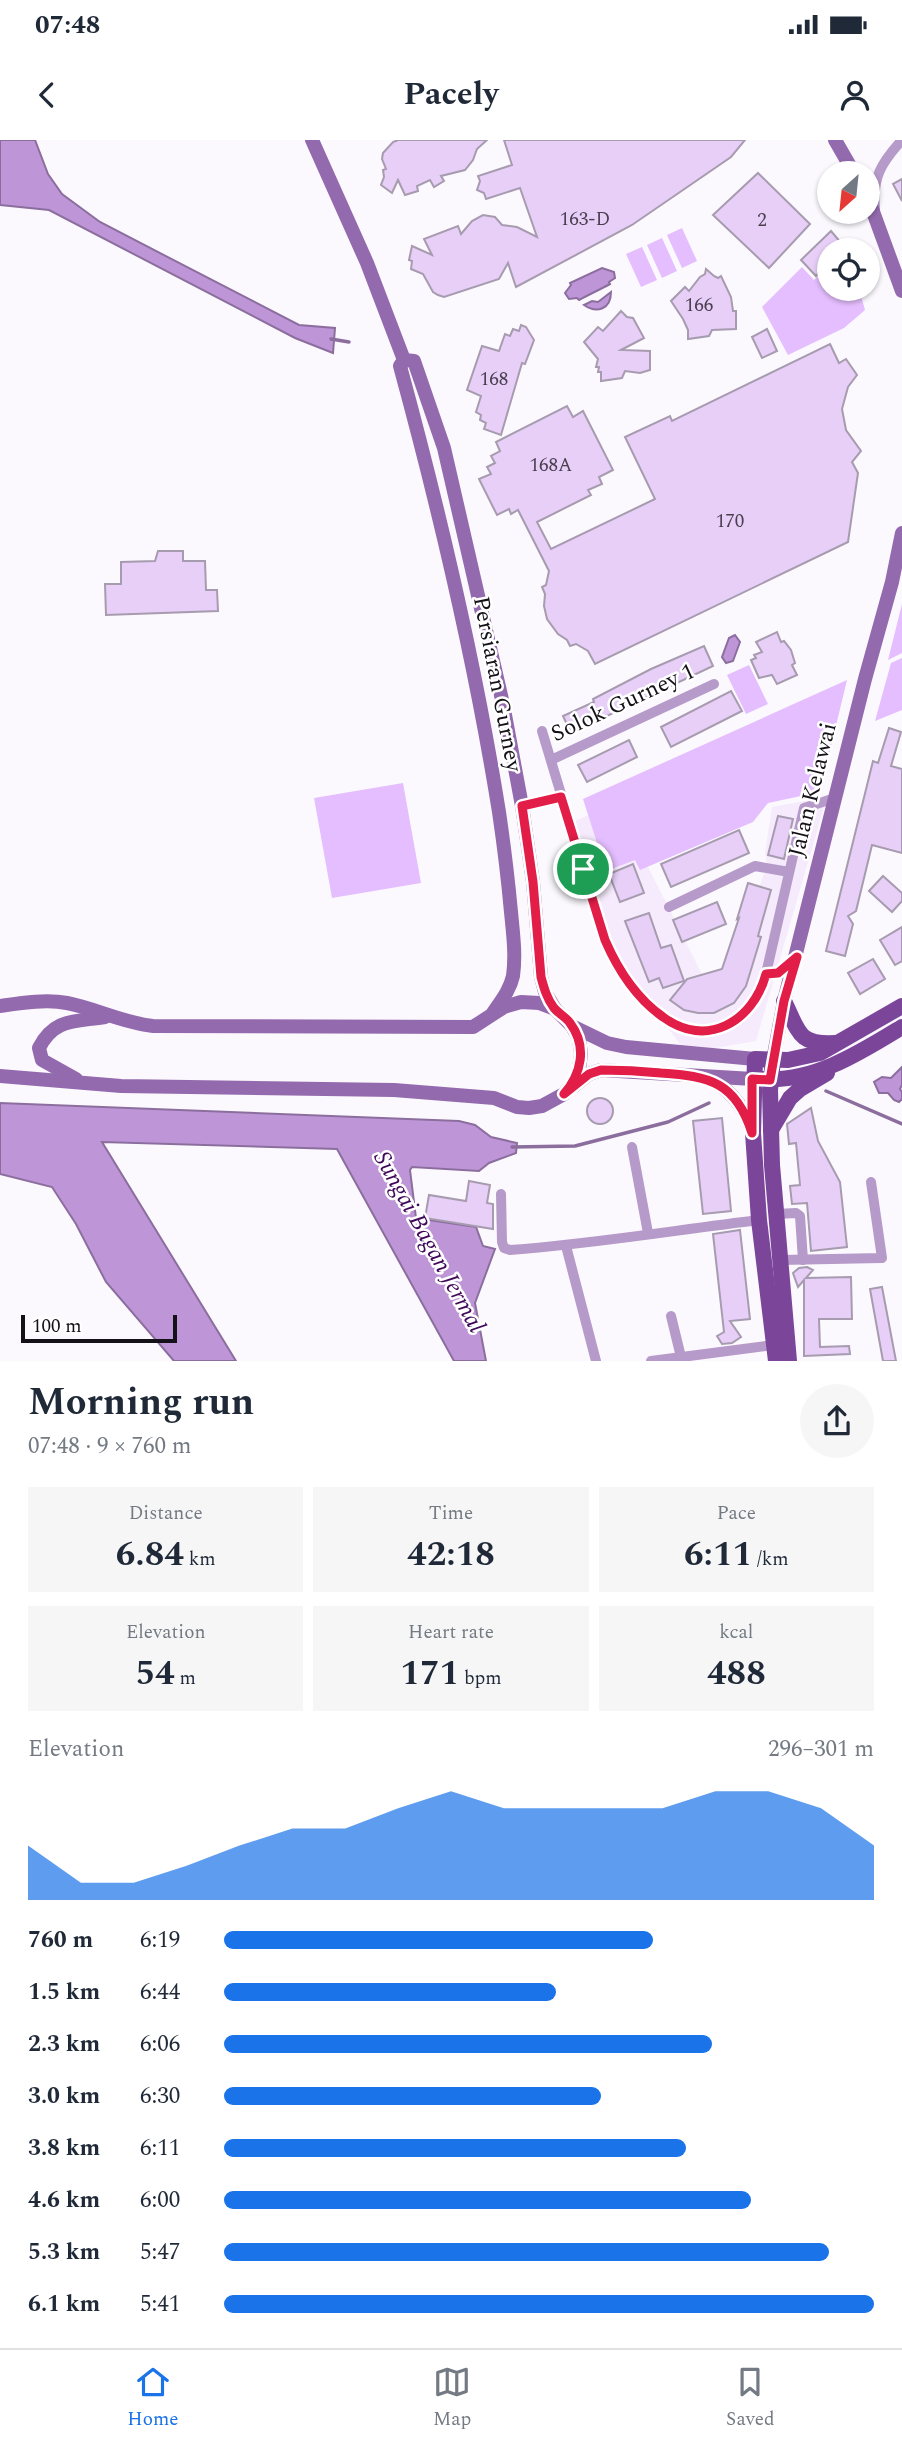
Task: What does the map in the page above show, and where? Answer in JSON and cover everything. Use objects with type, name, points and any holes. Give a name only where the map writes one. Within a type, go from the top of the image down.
[{"type":"main road","name":"Persiaran Gurney","points":[[312,140],[367,264],[404,360]]},
{"type":"main road","points":[[835,140],[847,161]]},
{"type":"main road","points":[[879,224],[902,291]]},
{"type":"main road","name":"Persiaran Gurney","points":[[404,360],[414,361],[444,448],[494,662],[522,806],[533,882],[541,977],[545,992],[555,1009]]},
{"type":"main road","name":"Persiaran Gurney","points":[[404,360],[400,366],[424,453],[484,717],[507,866],[514,946],[513,977],[508,991],[490,1017]]},
{"type":"main road","points":[[424,453],[444,448]]},
{"type":"main road","name":"Jalan Kelawai","points":[[773,1060],[784,1001],[892,582],[902,533]]},
{"type":"main road","points":[[784,1001],[799,1032],[807,1041],[819,1044],[842,1042]]},
{"type":"main road","points":[[0,1006],[66,1003],[132,1024],[153,1026],[414,1029],[473,1027],[505,1007],[521,1002],[539,1003],[555,1009],[572,1026],[579,1040],[580,1062],[573,1083],[564,1094]]},
{"type":"main road","points":[[572,1026],[607,1043],[626,1047],[788,1060],[820,1053],[902,1006]]},
{"type":"main road","points":[[110,1017],[60,1024],[46,1033],[39,1048],[43,1060],[74,1079],[121,1086]]},
{"type":"main road","points":[[771,1130],[790,1098],[843,1061],[902,1027]]},
{"type":"main road","points":[[755,1059],[752,1079],[752,1133],[775,1353]]},
{"type":"main road","points":[[773,1060],[770,1080],[771,1130],[789,1361]]},
{"type":"main road","points":[[0,1076],[121,1086],[394,1090],[494,1098],[517,1107],[529,1108],[541,1106],[564,1094],[589,1074],[601,1070],[770,1080],[787,1079],[843,1061]]},
{"type":"main road","points":[[696,1075],[712,1080],[729,1092],[747,1116],[752,1133]]},
{"type":"street","points":[[880,171],[902,140]]},
{"type":"street","name":"Solok Gurney 1","points":[[551,760],[714,684]]},
{"type":"street","name":"Solok Gurney 1","points":[[542,731],[605,940],[621,973],[636,991],[663,1017],[680,1027],[696,1030],[724,1028],[735,1022],[755,1002],[766,974],[804,808],[835,798]]},
{"type":"street","points":[[522,806],[561,797]]},
{"type":"street","points":[[668,907],[755,866],[789,872]]},
{"type":"street","points":[[766,974],[778,973],[797,957]]},
{"type":"street","points":[[632,1147],[648,1233]]},
{"type":"street","points":[[780,1260],[882,1258],[871,1182]]},
{"type":"street","points":[[501,1194],[502,1242],[505,1248],[510,1250],[566,1246],[759,1220]]},
{"type":"street","points":[[777,1214],[796,1213],[800,1216],[803,1260]]},
{"type":"street","points":[[566,1246],[596,1361]]},
{"type":"street","points":[[671,1317],[681,1357]]},
{"type":"street","points":[[651,1361],[775,1353]]},
{"type":"shaded area","points":[[682,228],[697,261],[682,268],[667,235]]},
{"type":"shaded area","points":[[662,238],[677,271],[662,278],[647,245]]},
{"type":"shaded area","points":[[642,247],[657,280],[641,287],[626,254]]},
{"type":"shaded area","points":[[802,267],[814,280],[817,277],[817,301],[862,301],[865,310],[844,328],[788,355],[762,307]]},
{"type":"shaded area","points":[[902,604],[902,653],[888,660]]},
{"type":"shaded area","points":[[902,658],[902,710],[875,721],[891,663]]},
{"type":"shaded area","points":[[749,665],[768,704],[746,714],[727,675]]},
{"type":"shaded area","points":[[847,680],[820,792],[768,803],[753,822],[640,870],[635,860],[606,871],[583,799]]},
{"type":"shaded area","points":[[403,783],[421,883],[332,898],[314,798]]},
{"type":"shaded area","points":[[827,797],[756,1041],[687,1053],[621,967],[568,824],[616,803],[703,976],[730,975],[767,864],[765,853],[772,807]]},
{"type":"water","points":[[0,140],[35,140],[48,174],[62,194],[100,222],[299,325],[335,328],[333,353],[295,338],[49,210],[0,205]]},
{"type":"water","points":[[602,268],[614,272],[615,278],[610,284],[579,300],[569,299],[565,293],[570,283]]},
{"type":"water","points":[[611,292],[609,302],[602,308],[594,309],[584,305],[592,301],[598,302]]},
{"type":"water","points":[[735,635],[740,642],[733,661],[726,663],[722,657],[729,638]]},
{"type":"water","points":[[902,1067],[902,1099],[899,1102],[888,1093],[879,1093],[874,1082],[882,1077],[891,1078]]},
{"type":"water","name":"Sungai Bagan Jermal","points":[[0,1103],[459,1121],[475,1125],[491,1137],[517,1143],[516,1153],[489,1163],[479,1171],[412,1167],[410,1170],[416,1218],[476,1227],[483,1246],[495,1249],[475,1303],[486,1361],[454,1361],[337,1149],[102,1142],[236,1361],[174,1361],[106,1282],[76,1224],[52,1187],[0,1174]]},
{"type":"building","points":[[398,140],[487,140],[477,149],[465,170],[441,176],[444,181],[434,187],[430,180],[417,186],[418,191],[405,195],[398,180],[392,193],[381,185],[383,170],[386,169],[383,153]]},
{"type":"building","points":[[504,140],[745,140],[731,157],[632,225],[516,287],[508,263],[499,279],[444,297],[438,295],[433,292],[423,274],[411,269],[412,261],[409,260],[412,246],[432,255],[424,239],[458,226],[461,234],[472,221],[483,215],[495,217],[502,225],[517,227],[537,237],[520,188],[486,199],[484,193],[477,190],[480,181],[478,176],[512,165]]},
{"type":"building","points":[[758,173],[810,224],[769,268],[713,215]]},
{"type":"building","points":[[902,179],[902,201],[893,184]]},
{"type":"building","points":[[831,231],[837,238],[824,238]]},
{"type":"building","points":[[817,245],[817,275],[801,260]]},
{"type":"building","points":[[706,269],[718,278],[721,276],[731,297],[733,311],[736,311],[736,329],[712,330],[709,336],[688,339],[688,330],[671,301],[685,287],[689,291],[705,274]]},
{"type":"building","points":[[621,311],[627,317],[633,318],[644,338],[621,350],[650,351],[650,370],[640,373],[625,371],[622,378],[601,381],[601,372],[598,372],[599,367],[596,367],[598,359],[584,342],[598,327],[603,331]]},
{"type":"building","points":[[521,325],[526,327],[534,340],[525,364],[522,363],[501,435],[484,429],[486,423],[480,420],[481,415],[476,412],[481,396],[467,390],[482,346],[499,351],[505,334],[510,336],[513,329],[519,331]]},
{"type":"building","points":[[767,329],[777,351],[762,358],[752,337]]},
{"type":"building","points":[[830,344],[839,363],[846,359],[857,375],[848,387],[842,409],[846,430],[861,451],[852,462],[858,473],[848,542],[595,664],[588,651],[576,644],[570,646],[547,619],[542,587],[546,585],[549,571],[518,510],[511,514],[509,509],[497,515],[479,479],[491,474],[487,467],[495,463],[491,456],[500,451],[496,442],[567,406],[573,417],[583,411],[613,470],[599,477],[602,484],[588,490],[591,495],[537,522],[551,549],[655,499],[625,437],[670,416],[672,421]]},
{"type":"building","points":[[158,551],[183,551],[183,561],[205,561],[206,590],[217,590],[218,611],[106,615],[105,584],[121,584],[121,562],[155,561]]},
{"type":"building","points":[[777,632],[781,642],[784,641],[791,650],[795,663],[792,665],[797,675],[777,684],[772,675],[759,678],[751,660],[756,658],[754,655],[762,652],[756,642]]},
{"type":"building","points":[[704,646],[713,666],[571,733],[563,716],[594,702],[593,699],[651,669]]},
{"type":"building","points":[[731,691],[742,711],[671,747],[661,727]]},
{"type":"building","points":[[889,728],[901,732],[891,766],[902,769],[902,853],[872,845],[856,911],[848,916],[853,924],[845,956],[826,951],[873,761],[878,763]]},
{"type":"building","points":[[629,740],[637,757],[587,782],[578,765]]},
{"type":"building","points":[[778,816],[793,819],[784,859],[768,855]]},
{"type":"building","points":[[739,830],[749,853],[671,887],[661,864]]},
{"type":"building","points":[[633,864],[644,893],[620,902],[609,874]]},
{"type":"building","points":[[883,876],[902,893],[902,901],[892,912],[869,891]]},
{"type":"building","points":[[748,883],[771,890],[758,936],[761,937],[746,986],[734,1003],[714,1013],[684,1010],[670,1000],[687,979],[722,969]]},
{"type":"building","points":[[717,902],[726,924],[682,942],[673,920]]},
{"type":"building","points":[[649,913],[661,948],[671,945],[684,981],[663,988],[659,978],[649,982],[625,921]]},
{"type":"building","points":[[902,927],[902,961],[895,965],[880,940]]},
{"type":"building","points":[[873,959],[885,979],[860,994],[848,973]]},
{"type":"building","points":[[600,1098],[609,1102],[613,1111],[609,1120],[600,1124],[591,1120],[587,1111],[591,1102]]},
{"type":"building","points":[[811,1108],[818,1141],[840,1182],[847,1247],[811,1251],[807,1203],[792,1204],[790,1186],[800,1185],[796,1143],[789,1144],[787,1124]]},
{"type":"building","points":[[722,1118],[731,1211],[703,1214],[693,1121]]},
{"type":"building","points":[[469,1181],[490,1185],[487,1203],[493,1204],[493,1229],[425,1218],[429,1195],[466,1201]]},
{"type":"building","points":[[740,1230],[750,1319],[730,1321],[741,1337],[732,1343],[722,1344],[717,1336],[724,1332],[713,1234]]},
{"type":"building","points":[[807,1267],[813,1270],[806,1278],[851,1277],[852,1319],[819,1319],[820,1347],[849,1346],[850,1354],[804,1356],[804,1280],[798,1287],[793,1273],[799,1268]]},
{"type":"building","points":[[882,1287],[896,1361],[883,1361],[870,1289]]},
{"type":"waterway","points":[[331,339],[349,342]]},
{"type":"waterway","points":[[826,1091],[902,1124]]},
{"type":"waterway","points":[[512,1147],[575,1146],[668,1122],[709,1103]]},
{"type":"route","points":[[561,797],[583,869],[605,940],[621,973],[654,1009],[680,1027],[696,1030],[724,1028],[735,1022],[755,1002],[766,974],[778,973],[797,957],[784,1001],[770,1080],[752,1079],[752,1133],[747,1116],[729,1092],[712,1080],[696,1075],[601,1070],[589,1074],[564,1094],[579,1069],[579,1040],[572,1026],[555,1009],[545,992],[541,977],[533,882],[522,806],[561,797]]}]
